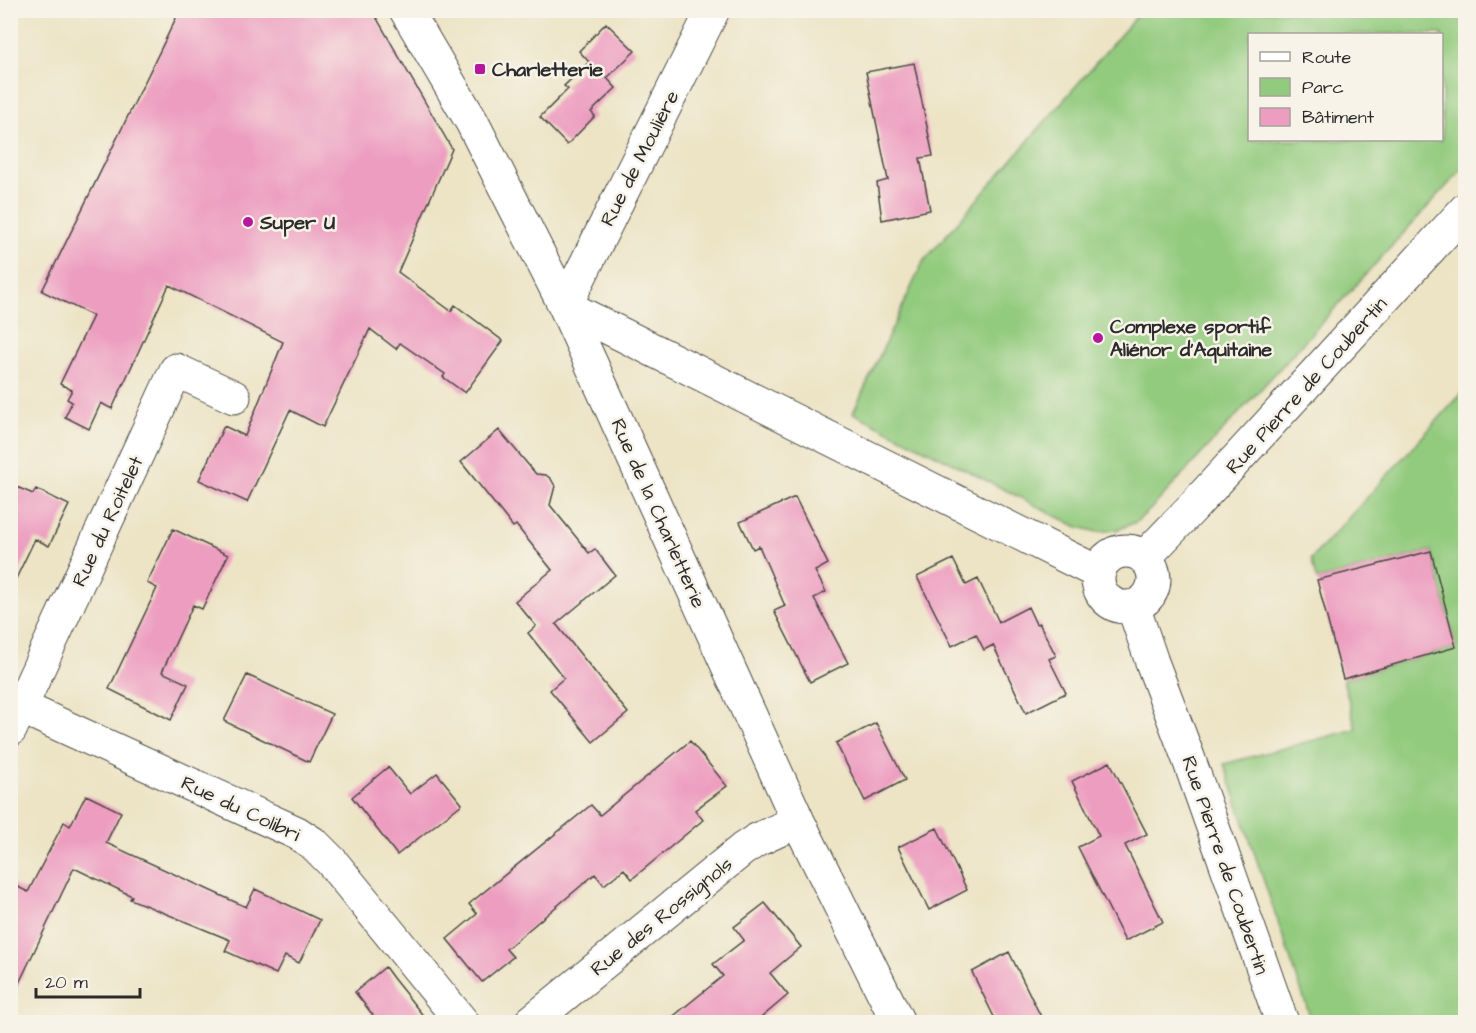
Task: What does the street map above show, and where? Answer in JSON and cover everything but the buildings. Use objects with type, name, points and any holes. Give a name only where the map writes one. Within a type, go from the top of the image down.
[{"type":"street","name":"Rue de la Charletterie","points":[[406,10],[472,123],[565,306],[798,821],[898,1023]]},
{"type":"street","name":"Rue de Moulière","points":[[565,306],[713,10]]},
{"type":"street","name":"Rue Pierre de Coubertin","points":[[1144,558],[1466,210]]},
{"type":"street","points":[[565,306],[1099,573]]},
{"type":"street","name":"Rue du Roitelet","points":[[16,719],[176,370],[234,397]]},
{"type":"street","points":[[1117,552],[1136,554],[1144,558],[1153,573],[1152,590],[1141,602],[1133,606],[1125,607],[1110,602],[1100,589],[1098,581],[1102,564],[1117,552]]},
{"type":"street","name":"Rue Pierre de Coubertin","points":[[1133,606],[1282,1023]]},
{"type":"street","name":"Rue du Colibri","points":[[16,719],[297,833],[314,844],[331,861],[462,1023]]},
{"type":"street","name":"Rue des Rossignols","points":[[531,1023],[743,849],[798,821]]},
{"type":"green space","name":"Complexe sportif Aliénor d'Aquitaine","points":[[1141,11],[1465,11],[1465,166],[1152,508],[1136,522],[1117,530],[1097,532],[1078,527],[853,413],[923,262]]},
{"type":"green space","points":[[1464,391],[1466,392],[1465,1022],[1312,1022],[1224,764],[1356,729],[1343,679],[1456,647],[1431,551],[1317,580],[1311,559]]},
{"type":"place","name":"Charletterie","points":[[480,69]]},
{"type":"place","name":"Super U","points":[[248,222]]},
{"type":"place","name":"Complexe sportif Aliénor d'Aquitaine","points":[[1098,338]]}]
